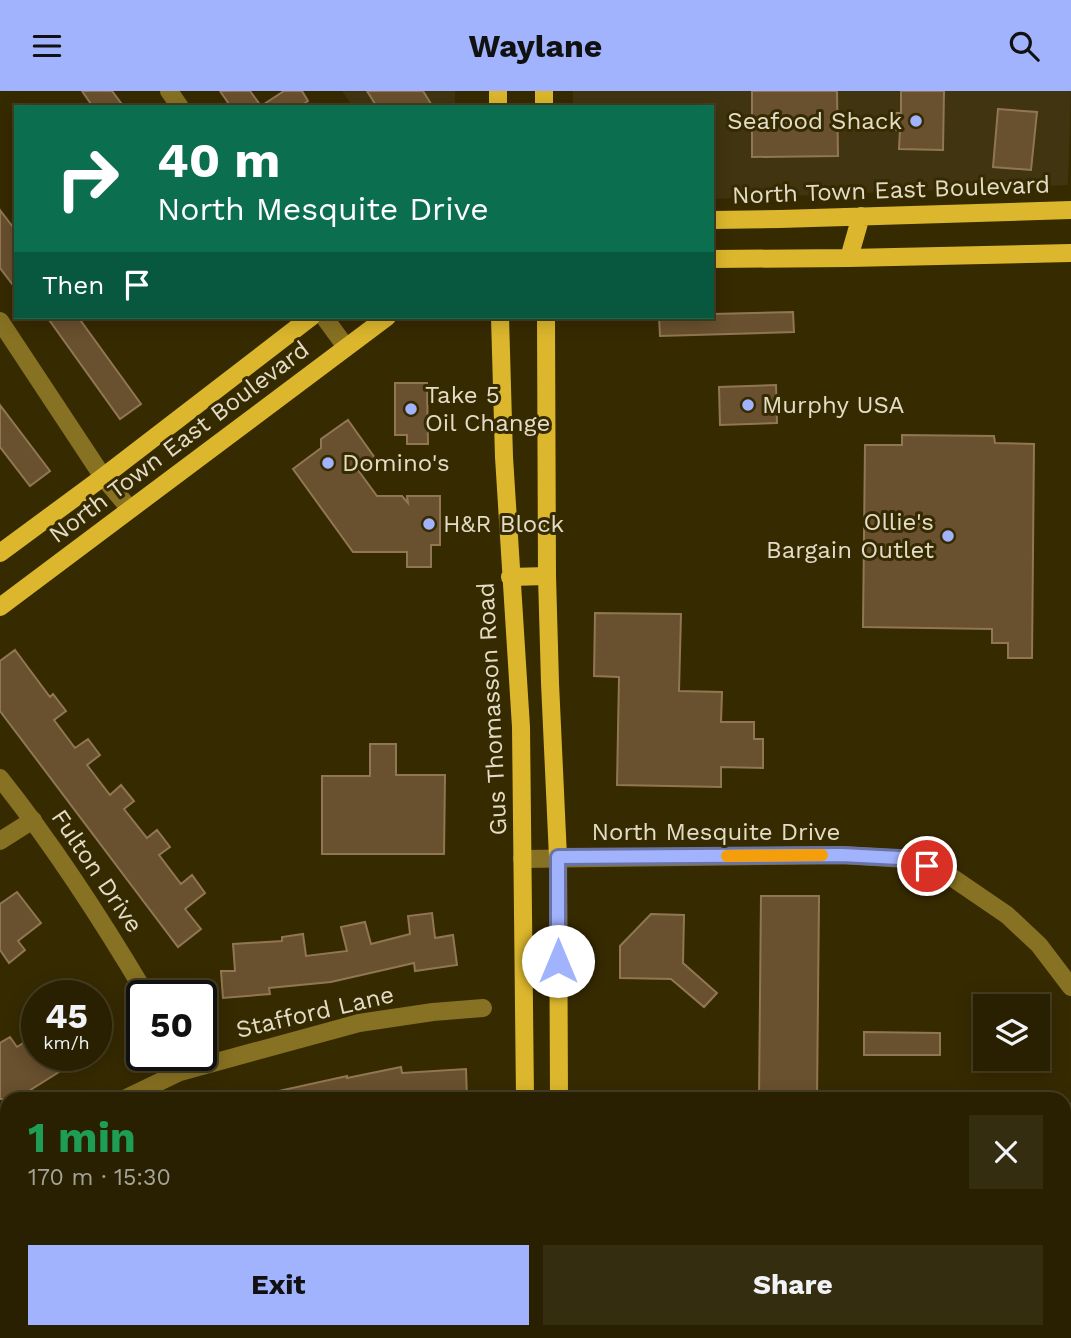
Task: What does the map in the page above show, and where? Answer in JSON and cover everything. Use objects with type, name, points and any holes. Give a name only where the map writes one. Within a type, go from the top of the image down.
[{"type":"main road","name":"North Town East Boulevard","points":[[714,220],[1071,210]]},
{"type":"main road","points":[[849,258],[861,216]]},
{"type":"main road","points":[[714,259],[1071,253]]},
{"type":"main road","name":"North Town East Boulevard","points":[[0,553],[308,319]]},
{"type":"main road","name":"North Town East Boulevard","points":[[0,607],[384,319]]},
{"type":"main road","name":"Gus Thomasson Road","points":[[500,319],[510,577],[521,727],[525,1092]]},
{"type":"main road","points":[[546,319],[547,576],[558,857],[559,1092]]},
{"type":"main road","points":[[510,577],[547,576]]},
{"type":"street","points":[[325,319],[346,347]]},
{"type":"street","points":[[0,320],[103,477],[130,509]]},
{"type":"street","name":"Fulton Drive","points":[[0,778],[33,820],[112,936],[138,980]]},
{"type":"street","points":[[0,841],[33,820]]},
{"type":"street","name":"North Mesquite Drive","points":[[522,859],[842,855],[906,859],[944,872],[1007,915],[1039,945],[1071,987]]},
{"type":"street","name":"Stafford Lane","points":[[217,1054],[359,1023],[483,1008]]},
{"type":"street","name":"Stafford Lane","points":[[134,1092],[164,1071]]},
{"type":"shaded area","points":[[342,91],[455,91],[455,105],[352,105]]},
{"type":"shaded area","points":[[573,91],[1071,91],[1068,185],[714,199],[714,105],[573,105]]},
{"type":"building","points":[[82,91],[112,91],[122,105],[92,105]]},
{"type":"building","points":[[220,91],[250,91],[260,105],[230,105]]},
{"type":"building","points":[[284,91],[302,91],[308,101],[302,105],[263,105]]},
{"type":"building","points":[[367,91],[423,91],[432,105],[376,105]]},
{"type":"building","points":[[752,91],[837,91],[838,156],[752,157]]},
{"type":"building","name":"Seafood Shack","points":[[901,91],[944,91],[943,150],[899,149],[900,130],[889,130],[889,113],[901,113]]},
{"type":"building","points":[[998,109],[1037,112],[1031,170],[993,167]]},
{"type":"building","points":[[0,210],[14,228],[14,286],[0,268]]},
{"type":"building","name":"Murphy USA","points":[[793,312],[794,332],[660,336],[659,319],[714,319],[714,314]]},
{"type":"building","points":[[48,319],[79,319],[141,404],[120,419]]},
{"type":"building","name":"Take 5 Oil Change","points":[[395,383],[427,383],[428,444],[407,444],[407,435],[395,435]]},
{"type":"building","name":"Murphy USA","points":[[776,385],[777,423],[720,425],[719,387]]},
{"type":"building","points":[[0,405],[50,471],[30,486],[0,447]]},
{"type":"building","points":[[348,420],[375,458],[358,470],[377,496],[402,496],[408,503],[407,496],[440,496],[440,545],[431,545],[431,567],[407,567],[407,552],[353,552],[293,469],[321,448],[321,439]]},
{"type":"building","name":"Ollie's Bargain Outlet","points":[[902,435],[994,436],[995,443],[1034,444],[1032,658],[1008,658],[1008,643],[992,643],[992,629],[863,627],[865,445],[902,445]]},
{"type":"building","points":[[595,613],[681,614],[679,691],[722,692],[721,722],[754,722],[754,739],[763,739],[763,768],[721,767],[721,787],[617,785],[619,677],[594,676]]},
{"type":"building","points":[[15,650],[50,697],[53,694],[66,711],[54,720],[75,748],[88,739],[100,755],[87,765],[110,795],[121,785],[134,801],[124,809],[147,838],[157,830],[170,847],[159,855],[181,884],[192,875],[205,893],[185,909],[201,929],[178,947],[0,711],[0,661]]},
{"type":"building","points":[[370,744],[396,744],[396,775],[445,775],[444,854],[322,854],[322,776],[370,776]]},
{"type":"building","points":[[17,892],[41,923],[18,941],[25,950],[9,963],[0,950],[0,904]]},
{"type":"building","points":[[761,896],[819,896],[817,1092],[759,1092]]},
{"type":"building","points":[[432,913],[435,938],[453,935],[457,965],[415,971],[414,963],[331,982],[269,988],[270,994],[223,998],[221,971],[235,971],[233,944],[282,941],[282,937],[303,934],[306,956],[347,951],[341,927],[365,922],[371,944],[410,934],[408,916]]},
{"type":"building","points":[[651,914],[684,915],[683,963],[717,993],[704,1007],[671,979],[620,978],[620,946]]},
{"type":"building","points":[[864,1032],[940,1033],[940,1055],[864,1055]]},
{"type":"building","points":[[10,1037],[17,1047],[21,1044],[21,1071],[61,1071],[27,1092],[0,1092],[0,1043]]},
{"type":"building","points":[[401,1067],[402,1073],[466,1069],[467,1092],[274,1092]]},
{"type":"slow traffic","points":[[727,856],[822,855]]},
{"type":"place","name":"Seafood Shack","points":[[916,121]]},
{"type":"place","name":"Murphy USA","points":[[748,405]]},
{"type":"place","name":"Take 5 Oil Change","points":[[411,409]]},
{"type":"place","name":"Domino's","points":[[328,463]]},
{"type":"place","name":"H&R Block","points":[[429,524]]},
{"type":"place","name":"Ollie's Bargain Outlet","points":[[948,536]]},
{"type":"route","points":[[558,961],[558,857],[842,855],[899,858],[927,866]]}]
